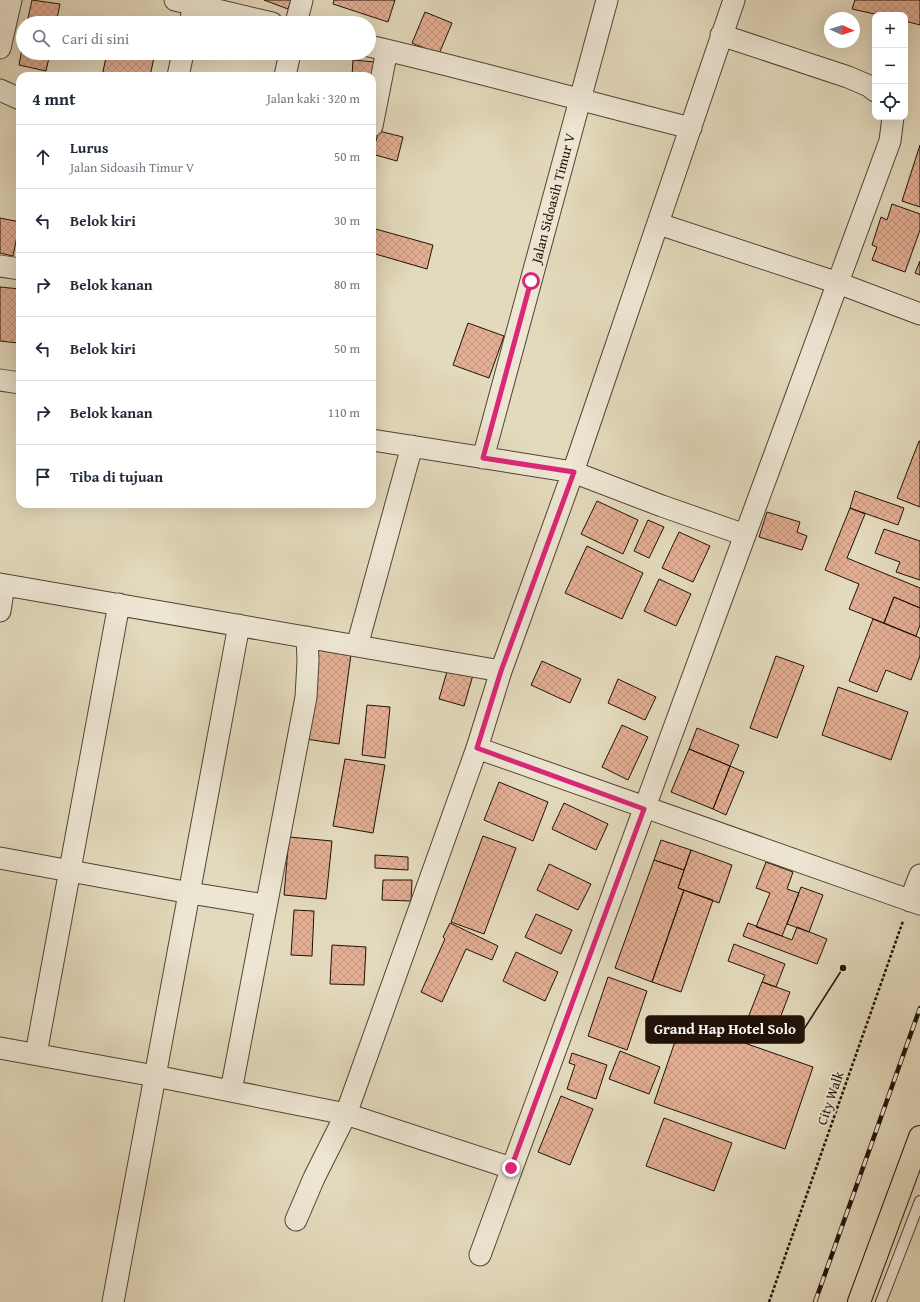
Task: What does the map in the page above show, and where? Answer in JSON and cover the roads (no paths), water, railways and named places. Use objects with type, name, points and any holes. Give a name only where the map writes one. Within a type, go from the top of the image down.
[{"type":"main road","points":[[860,1302],[920,1136]]},
{"type":"street","points":[[0,48],[11,0]]},
{"type":"street","points":[[298,16],[302,0]]},
{"type":"street","name":"Jalan Sidoasih Timur V","points":[[483,458],[607,0]]},
{"type":"street","points":[[296,1220],[314,1178],[346,1114],[477,748],[501,671],[574,472],[734,0]]},
{"type":"street","points":[[186,9],[229,16]]},
{"type":"street","points":[[721,35],[848,77],[872,88]]},
{"type":"street","points":[[376,74],[378,48],[468,69],[580,100],[691,128]]},
{"type":"street","points":[[179,72],[181,60]]},
{"type":"street","points":[[286,72],[288,60]]},
{"type":"street","points":[[0,90],[16,97]]},
{"type":"street","points":[[480,1255],[890,141],[893,120]]},
{"type":"street","points":[[659,224],[838,283],[920,314]]},
{"type":"street","points":[[0,266],[16,268]]},
{"type":"street","points":[[0,380],[16,382]]},
{"type":"street","points":[[376,441],[574,472],[662,506],[745,535]]},
{"type":"street","points":[[357,646],[412,446]]},
{"type":"street","points":[[0,611],[2,585],[501,671]]},
{"type":"street","points":[[36,1054],[71,871],[119,604]]},
{"type":"street","points":[[113,1302],[239,625]]},
{"type":"street","points":[[231,1091],[265,905],[306,697],[308,661],[307,637]]},
{"type":"street","points":[[477,748],[644,809],[915,903],[920,875]]},
{"type":"street","points":[[0,858],[190,893],[265,905]]},
{"type":"street","points":[[0,1048],[155,1076],[346,1114],[511,1168]]},
{"type":"lane","points":[[882,1302],[917,1220],[920,1201]]},
{"type":"railway","points":[[815,1302],[920,1008]]},
{"type":"place","name":"Grand Hap Hotel Solo","points":[[843,968]]}]
